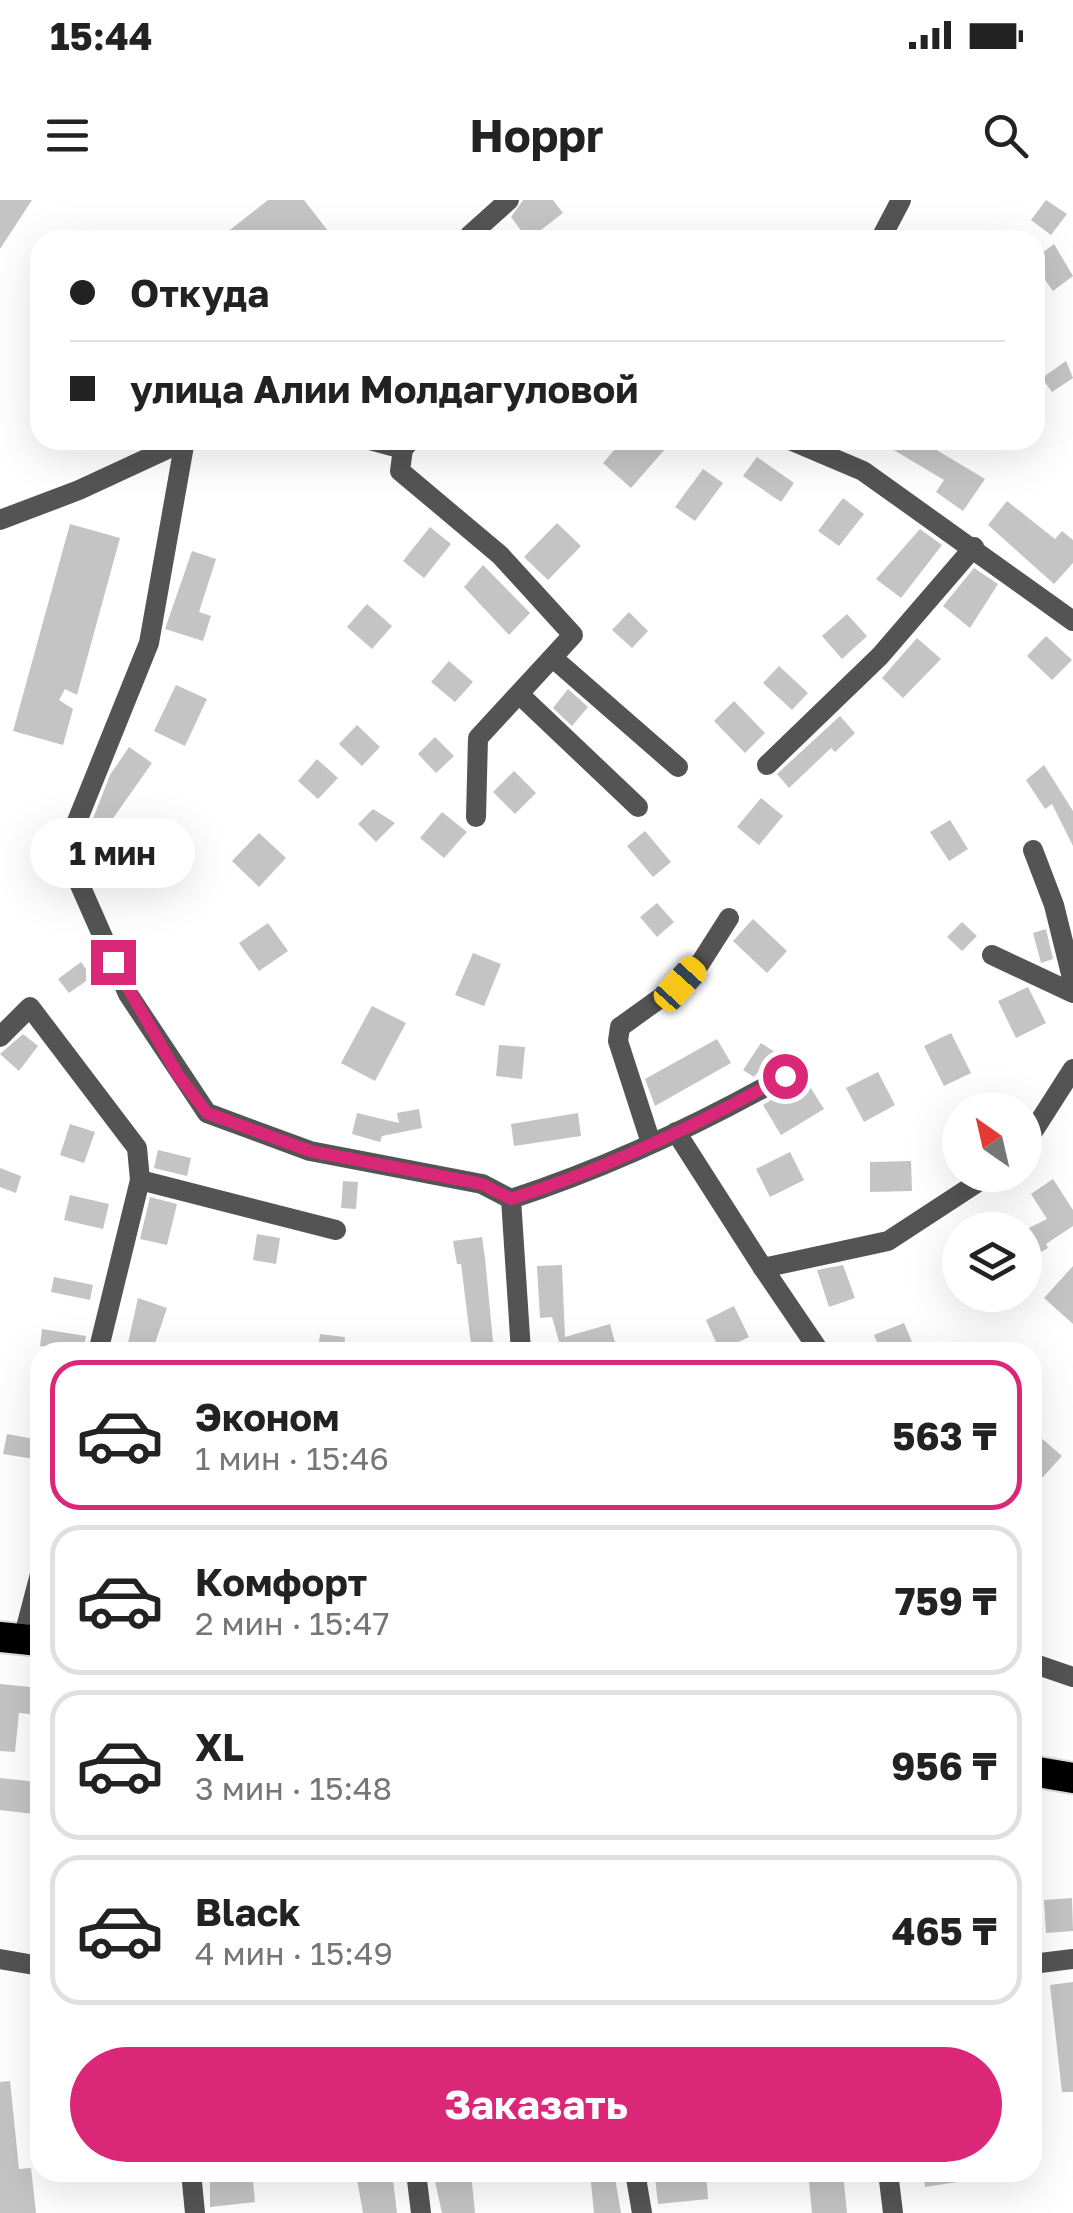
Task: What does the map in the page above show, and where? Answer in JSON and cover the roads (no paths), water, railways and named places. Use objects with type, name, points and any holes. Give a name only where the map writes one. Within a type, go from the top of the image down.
[{"type":"highway","points":[[1042,1773],[1073,1778]]},
{"type":"street","points":[[475,230],[508,200]]},
{"type":"street","points":[[885,230],[901,200]]},
{"type":"street","points":[[0,520],[79,490],[165,450]]},
{"type":"street","points":[[184,450],[149,642],[65,851],[128,994],[207,1113],[310,1151],[482,1184],[511,1199],[570,1180],[785,1076]]},
{"type":"street","points":[[406,450],[400,472],[500,555],[573,636],[478,738],[476,817]]},
{"type":"street","points":[[814,450],[863,470],[1073,622]]},
{"type":"street","points":[[766,765],[880,656],[974,547]]},
{"type":"street","points":[[553,658],[678,768]]},
{"type":"street","points":[[520,695],[638,806]]},
{"type":"street","points":[[1033,850],[1054,905],[1073,982]]},
{"type":"street","points":[[652,1143],[618,1041],[620,1027],[680,984],[728,918]]},
{"type":"street","points":[[992,955],[1073,994]]},
{"type":"street","points":[[0,1037],[30,1007],[137,1148],[140,1180],[100,1342]]},
{"type":"street","points":[[1042,1117],[1073,1069]]},
{"type":"street","points":[[676,1132],[813,1342]]},
{"type":"street","points":[[140,1180],[336,1230]]},
{"type":"street","points":[[763,1268],[888,1242],[964,1192]]},
{"type":"street","points":[[511,1199],[521,1342]]},
{"type":"street","points":[[21,1639],[30,1608]]},
{"type":"street","points":[[1042,1666],[1073,1677]]},
{"type":"street","points":[[0,1959],[30,1964]]},
{"type":"street","points":[[1042,1963],[1073,1959]]},
{"type":"street","points":[[192,2182],[195,2213]]},
{"type":"street","points":[[417,2182],[420,2213]]},
{"type":"street","points":[[637,2182],[642,2213]]},
{"type":"street","points":[[889,2182],[893,2213]]}]
